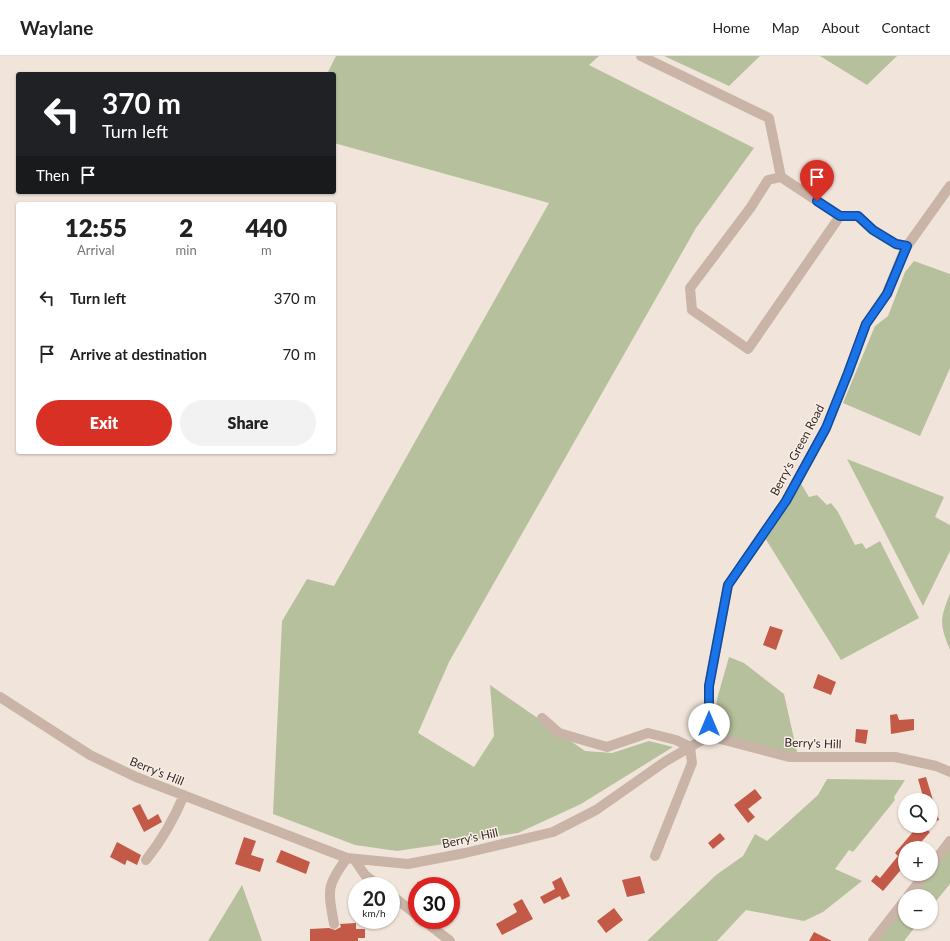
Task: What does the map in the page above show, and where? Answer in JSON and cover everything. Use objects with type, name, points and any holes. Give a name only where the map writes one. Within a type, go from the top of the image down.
[{"type":"street","points":[[641,56],[770,118],[781,177],[840,216],[858,216],[873,230],[896,244],[907,246]]},
{"type":"street","points":[[781,177],[768,180],[751,208],[690,288],[692,310],[748,349],[840,216]]},
{"type":"street","name":"Berry's Green Road","points":[[709,736],[709,686],[728,585],[786,501],[826,428],[866,324],[887,294],[907,246],[950,186]]},
{"type":"street","name":"Berry's Hill","points":[[0,697],[90,755],[136,777],[351,858],[408,864],[465,853],[553,832],[596,810],[666,761],[709,736],[789,758],[895,757],[936,766],[950,772]]},
{"type":"street","points":[[542,718],[559,734],[607,747],[648,733],[676,740],[690,747],[692,763],[655,856]]},
{"type":"street","points":[[146,860],[159,844],[175,817],[184,796]]},
{"type":"street","points":[[938,857],[950,841]]},
{"type":"street","points":[[334,924],[329,897],[330,888],[337,872],[351,858],[368,877]]},
{"type":"street","points":[[913,889],[920,881]]},
{"type":"street","points":[[400,902],[408,908]]},
{"type":"street","points":[[873,941],[898,909]]},
{"type":"street","points":[[435,929],[450,941]]},
{"type":"green space","points":[[336,56],[599,56],[589,65],[754,148],[696,228],[449,662],[418,733],[474,767],[494,736],[490,685],[585,751],[612,753],[649,741],[673,747],[581,804],[518,833],[397,851],[355,845],[273,814],[282,621],[307,579],[334,586],[549,203],[336,144],[336,72],[328,72]]},
{"type":"green space","points":[[664,56],[760,56],[729,86]]},
{"type":"green space","points":[[820,56],[897,56],[867,85]]},
{"type":"green space","points":[[914,261],[950,274],[950,368],[920,436],[843,403],[875,326],[888,316],[905,272]]},
{"type":"green space","points":[[847,459],[944,497],[935,517],[950,525],[950,551],[923,606]]},
{"type":"green space","points":[[800,482],[809,497],[817,495],[827,505],[831,503],[838,512],[855,545],[862,543],[866,549],[880,541],[919,618],[841,660],[765,538],[788,507]]},
{"type":"green space","points":[[950,593],[950,650],[944,634],[942,622],[944,610]]},
{"type":"green space","points":[[729,657],[744,663],[784,694],[797,752],[778,752],[714,735],[717,699]]},
{"type":"green space","points":[[827,779],[905,780],[894,797],[895,800],[853,852],[849,850],[835,869],[862,881],[823,912],[804,921],[746,910],[717,941],[647,941],[716,875],[743,856],[755,834],[767,841],[818,795]]},
{"type":"green space","points":[[950,848],[950,884],[938,899],[938,889],[915,889],[922,881],[938,881],[938,862]]},
{"type":"green space","points":[[242,885],[262,941],[208,941]]},
{"type":"green space","points":[[898,909],[898,929],[913,929],[904,941],[871,941]]},
{"type":"building","points":[[770,626],[783,630],[776,650],[763,645]]},
{"type":"building","points":[[818,674],[836,682],[831,695],[813,688]]},
{"type":"building","points":[[897,714],[899,720],[914,719],[914,730],[891,734],[890,715]]},
{"type":"building","points":[[856,729],[868,730],[866,744],[855,742]]},
{"type":"building","points":[[926,777],[931,793],[922,793],[918,779]]},
{"type":"building","points":[[755,789],[762,798],[748,809],[755,817],[748,823],[734,805]]},
{"type":"building","points":[[140,804],[148,820],[158,814],[162,822],[144,832],[132,808]]},
{"type":"building","points":[[720,833],[725,839],[713,849],[708,843]]},
{"type":"building","points":[[912,833],[929,833],[922,841],[905,841]]},
{"type":"building","points":[[244,837],[256,841],[251,855],[264,859],[260,872],[235,864]]},
{"type":"building","points":[[117,842],[141,855],[137,865],[127,860],[125,865],[110,857]]},
{"type":"building","points":[[281,850],[310,862],[306,874],[276,862]]},
{"type":"building","points":[[898,856],[898,873],[883,891],[871,881],[876,875],[880,878]]},
{"type":"building","points":[[640,876],[645,893],[627,897],[622,880]]},
{"type":"building","points":[[561,877],[570,896],[562,900],[560,896],[544,904],[540,897],[555,889],[552,882]]},
{"type":"building","points":[[522,899],[533,919],[502,935],[496,924],[517,912],[513,904]]},
{"type":"building","points":[[614,908],[623,920],[606,933],[597,921]]},
{"type":"building","points":[[340,924],[348,924],[348,929],[365,929],[365,938],[358,938],[358,941],[310,941],[310,929],[329,928],[335,930],[341,927]]},
{"type":"building","points":[[814,932],[832,941],[809,941]]},
{"type":"route","points":[[709,724],[709,686],[728,585],[786,501],[826,428],[866,324],[887,294],[907,246],[896,244],[873,230],[858,216],[840,216],[817,201]]}]
